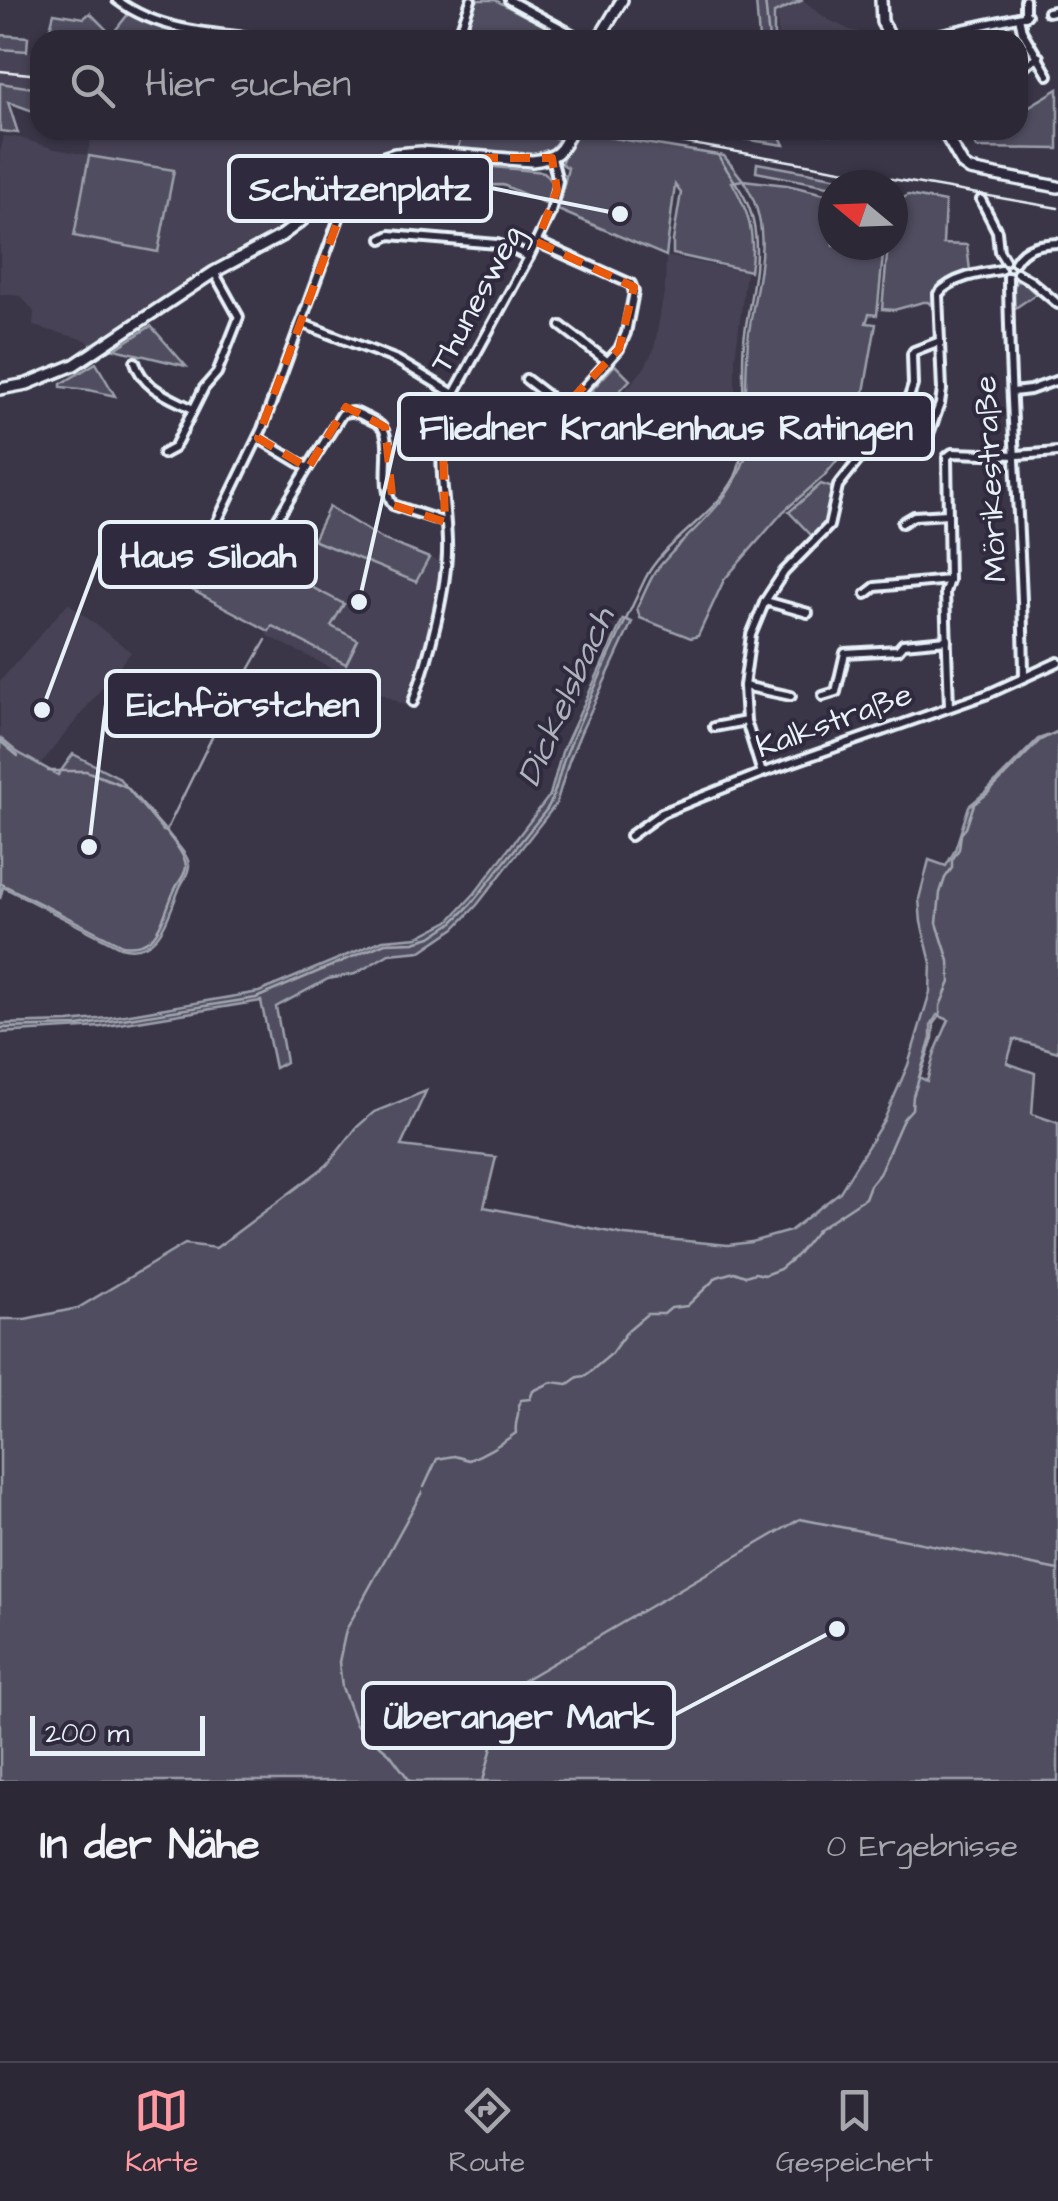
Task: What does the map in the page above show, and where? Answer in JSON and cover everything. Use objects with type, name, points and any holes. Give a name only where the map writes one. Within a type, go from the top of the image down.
[{"type":"main road","points":[[604,30],[622,0]]},
{"type":"main road","points":[[882,0],[882,22],[886,30]]},
{"type":"main road","points":[[0,389],[27,384],[74,365],[214,272],[280,236],[370,163],[407,152],[532,162],[556,155],[564,140]]},
{"type":"main road","points":[[948,140],[962,165],[970,170],[1058,188]]},
{"type":"street","points":[[116,0],[144,16],[190,30]]},
{"type":"street","points":[[460,30],[471,0]]},
{"type":"street","points":[[509,0],[564,30]]},
{"type":"street","points":[[1022,30],[1024,0]]},
{"type":"street","points":[[1048,12],[1058,10]]},
{"type":"street","points":[[959,30],[1024,16]]},
{"type":"street","points":[[1028,40],[1048,75]]},
{"type":"street","points":[[1028,63],[1039,57]]},
{"type":"street","name":"Thunesweg","points":[[413,702],[445,572],[448,543],[442,434],[446,415],[551,212],[557,190],[556,155]]},
{"type":"street","points":[[214,528],[258,438],[343,207],[338,189]]},
{"type":"street","points":[[981,200],[997,231],[998,251],[1005,261],[1015,262]]},
{"type":"street","points":[[382,239],[390,235],[497,244],[529,257]]},
{"type":"street","points":[[446,415],[524,450],[619,349],[626,333],[634,287],[537,242]]},
{"type":"street","points":[[1015,262],[1019,255],[1037,245],[1058,244]]},
{"type":"street","points":[[1001,270],[1005,261]]},
{"type":"street","points":[[1015,262],[1017,273]]},
{"type":"street","points":[[1001,270],[1008,278],[1017,273]]},
{"type":"street","points":[[762,773],[746,721],[744,686],[751,635],[765,601],[784,572],[829,526],[838,486],[865,452],[879,445],[918,445],[927,439],[942,390],[937,299],[940,290],[974,275],[1001,270]]},
{"type":"street","points":[[164,454],[174,448],[204,388],[216,373],[239,317],[214,272]]},
{"type":"street","points":[[1017,273],[1058,304]]},
{"type":"street","name":"Mörikestraße","points":[[1008,278],[1024,678]]},
{"type":"street","points":[[300,323],[397,360],[454,394]]},
{"type":"street","points":[[561,326],[608,362]]},
{"type":"street","points":[[894,444],[913,384],[912,354],[940,341]]},
{"type":"street","points":[[135,362],[151,387],[193,409]]},
{"type":"street","points":[[526,379],[565,409]]},
{"type":"street","points":[[1013,392],[1058,380]]},
{"type":"street","points":[[273,526],[340,416],[353,411],[383,428],[386,489],[393,505],[445,522]]},
{"type":"street","points":[[258,438],[308,468]]},
{"type":"street","points":[[949,707],[948,456],[1058,452]]},
{"type":"street","points":[[902,523],[914,516],[948,514]]},
{"type":"street","points":[[866,594],[875,587],[949,580]]},
{"type":"street","points":[[765,601],[808,613]]},
{"type":"street","points":[[823,696],[836,692],[845,654],[898,650],[903,644],[947,640]]},
{"type":"street","name":"Kalkstraße","points":[[630,836],[662,813],[949,707],[1058,662]]},
{"type":"street","points":[[744,686],[791,696]]},
{"type":"street","points":[[714,727],[746,721]]},
{"type":"highlighted area","points":[[382,158],[552,158],[557,190],[537,242],[634,287],[619,349],[524,450],[442,413],[445,522],[393,505],[385,427],[346,407],[308,468],[258,438],[343,207],[338,189]]},
{"type":"shaded area","points":[[477,0],[495,0],[550,29],[550,30],[466,30]]},
{"type":"shaded area","points":[[756,0],[803,0],[774,13],[774,30],[758,30]]},
{"type":"shaded area","points":[[773,0],[803,0],[827,19],[850,30],[778,30]]},
{"type":"shaded area","points":[[54,13],[84,18],[90,13],[107,30],[50,30]]},
{"type":"shaded area","points":[[129,13],[180,30],[116,30]]},
{"type":"shaded area","points":[[0,35],[28,37],[27,51],[0,49]]},
{"type":"shaded area","points":[[0,49],[30,51],[30,88],[0,83]]},
{"type":"shaded area","points":[[0,83],[30,88],[30,110],[8,102],[18,133],[0,131]]},
{"type":"shaded area","points":[[1058,89],[1058,149],[977,148],[972,140],[1028,140],[1028,107]]},
{"type":"shaded area","points":[[4,136],[87,155],[91,140],[460,140],[458,148],[408,145],[366,156],[272,232],[224,256],[93,348],[86,340],[33,326],[34,312],[21,296],[0,294],[0,153]]},
{"type":"shaded area","points":[[460,140],[558,140],[551,149],[534,154],[458,148]]},
{"type":"shaded area","points":[[573,140],[626,140],[724,156],[743,180],[732,182],[750,224],[750,271],[673,254],[681,193],[675,185],[666,256],[558,210],[568,168],[561,163]]},
{"type":"shaded area","points":[[750,140],[782,140],[784,145]]},
{"type":"shaded area","points":[[89,156],[174,170],[158,252],[74,236]]},
{"type":"shaded area","points":[[427,160],[544,172],[551,183],[549,205],[503,185],[417,186],[379,170]]},
{"type":"shaded area","points":[[757,163],[818,174],[818,184],[756,172]]},
{"type":"shaded area","points":[[743,180],[818,192],[818,260],[882,260],[877,315],[869,314],[866,323],[876,324],[861,409],[844,452],[824,476],[783,512],[724,580],[698,636],[691,638],[640,618],[637,608],[655,572],[717,505],[745,458],[748,340],[762,239],[754,200]]},
{"type":"shaded area","points":[[908,195],[945,202],[943,244],[967,245],[970,271],[939,286],[933,307],[923,302],[894,310],[882,309],[887,260],[908,260]]},
{"type":"shaded area","points":[[666,256],[746,272],[735,359],[735,417],[619,398],[645,367],[654,349]]},
{"type":"shaded area","points":[[1016,281],[1036,294],[1011,311],[1011,297]]},
{"type":"shaded area","points":[[151,326],[186,366],[115,349]]},
{"type":"shaded area","points":[[96,363],[115,396],[61,387],[61,384]]},
{"type":"shaded area","points":[[615,365],[630,380],[607,404],[592,390]]},
{"type":"shaded area","points":[[821,484],[833,488],[826,519],[813,537],[789,512]]},
{"type":"shaded area","points":[[329,507],[382,539],[443,563],[408,707],[266,635]]},
{"type":"shaded area","points":[[329,507],[382,539],[429,558],[416,582],[313,540]]},
{"type":"shaded area","points":[[217,531],[264,563],[280,541],[303,560],[296,579],[344,604],[331,626],[358,640],[346,664],[272,626],[269,631],[192,590],[211,537]]},
{"type":"shaded area","points":[[68,603],[131,652],[40,765],[0,738],[0,681]]},
{"type":"shaded area","points":[[623,619],[632,622],[581,732],[556,804],[455,928],[421,951],[389,954],[355,974],[328,979],[276,1007],[286,1062],[275,1068],[261,1001],[101,1027],[0,1033],[0,1024],[107,1018],[259,992],[383,940],[418,937],[449,921],[550,795],[562,752]]},
{"type":"shaded area","points":[[1058,732],[1058,1052],[1014,1039],[1007,1063],[1035,1073],[1032,1114],[1058,1123],[1058,1781],[0,1781],[0,1319],[25,1319],[78,1308],[185,1244],[216,1248],[327,1165],[374,1112],[426,1091],[401,1146],[496,1157],[484,1207],[625,1235],[728,1245],[790,1231],[840,1192],[884,1120],[908,1065],[930,992],[931,963],[919,899],[929,860],[946,866],[969,806],[1038,739]],"holes":[[[937,1015],[949,1020],[935,1052],[927,1081],[919,1077],[931,1025]]]},
{"type":"shaded area","points":[[0,738],[58,775],[73,754],[118,777],[180,848],[188,861],[188,871],[160,932],[145,946],[120,947],[3,887],[0,899]]},
{"type":"waterway","name":"Dickelsbach","points":[[765,0],[768,30]]},
{"type":"waterway","name":"Dickelsbach","points":[[0,1028],[78,1026],[256,998],[385,943],[431,937],[471,904],[551,802],[576,730],[645,579],[664,553],[715,505],[740,464],[743,356],[755,236],[747,202],[718,155]]},
{"type":"waterway","points":[[0,883],[122,945],[135,945],[153,936],[186,869],[166,831],[219,723],[266,640]]},
{"type":"waterway","points":[[424,1487],[437,1459],[454,1456],[469,1460],[516,1433],[521,1400],[530,1399],[533,1391],[552,1382],[568,1384],[585,1376],[647,1314],[664,1314],[671,1308],[687,1306],[717,1277],[734,1272],[764,1275],[780,1269],[818,1229],[865,1198],[903,1119],[912,1109],[934,1024],[950,982],[949,961],[937,923],[940,893],[959,849],[961,834],[974,804],[1039,741],[1058,731]]},
{"type":"waterway","points":[[0,741],[18,756]]},
{"type":"waterway","points":[[48,771],[86,771],[127,787],[164,829]]},
{"type":"waterway","points":[[410,1781],[390,1754],[356,1725],[342,1687],[339,1662],[346,1630],[422,1492]]},
{"type":"waterway","points":[[483,1781],[507,1690],[800,1519],[1058,1570]]},
{"type":"railway","points":[[0,71],[30,74]]},
{"type":"railway","points":[[669,140],[1058,208]]},
{"type":"place","name":"Schützenplatz","points":[[620,214]]},
{"type":"place","name":"Fliedner Krankenhaus Ratingen","points":[[359,602]]},
{"type":"place","name":"Haus Siloah","points":[[42,710]]},
{"type":"place","name":"Eichförstchen","points":[[89,847]]},
{"type":"place","name":"Überanger Mark","points":[[837,1629]]}]
